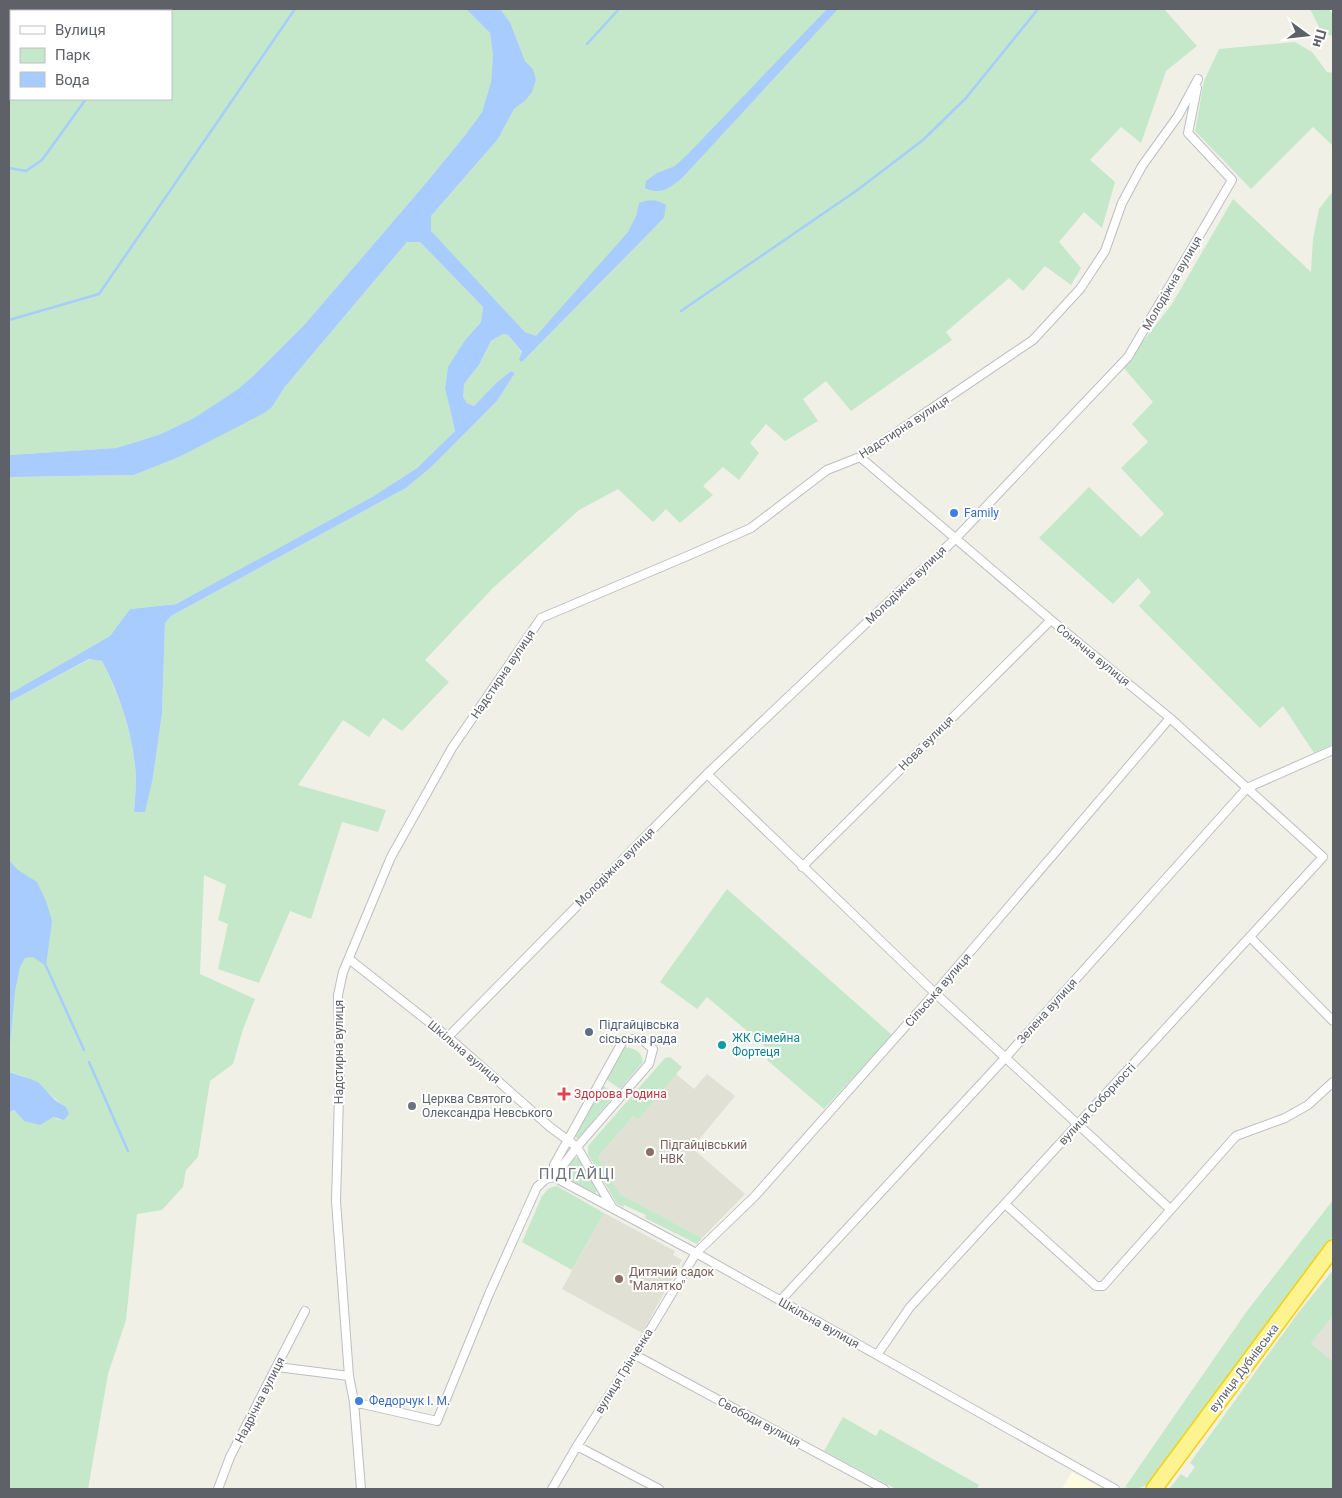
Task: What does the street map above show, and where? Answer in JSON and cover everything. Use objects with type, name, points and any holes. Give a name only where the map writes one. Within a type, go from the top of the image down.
[{"type":"highway","name":"вулиця Дубнівська","points":[[1154,1489],[1333,1248]]},
{"type":"street","name":"Надстирна вулиця","points":[[361,1489],[354,1402],[349,1376],[336,1201],[340,1062],[338,995],[343,972],[391,857],[452,748],[541,618],[751,528],[827,470],[860,457],[1033,340],[1080,289],[1105,251],[1122,203],[1142,166],[1178,116],[1198,79]]},
{"type":"street","name":"Молодіжна вулиця","points":[[448,1037],[707,774],[956,538],[1128,357],[1232,180],[1188,133],[1198,79]]},
{"type":"street","name":"Сонячна вулиця","points":[[860,457],[1051,620],[1170,718],[1323,856]]},
{"type":"street","name":"Нова вулиця","points":[[802,867],[1051,620]]},
{"type":"street","name":"Сільська вулиця","points":[[696,1254],[755,1196],[935,994],[1170,718]]},
{"type":"street","name":"Зелена вулиця","points":[[780,1301],[1006,1057],[1247,788],[1333,750]]},
{"type":"street","points":[[707,774],[935,994],[1170,1209]]},
{"type":"street","name":"вулиця Соборності","points":[[877,1355],[910,1307],[1323,856]]},
{"type":"street","points":[[1250,937],[1333,1021]]},
{"type":"street","name":"Шкільна вулиця","points":[[348,959],[448,1037],[577,1147]]},
{"type":"street","points":[[354,1402],[437,1421],[489,1294],[537,1187],[546,1179],[554,1177],[577,1147],[649,1064],[653,1049],[641,1039],[624,1038],[554,1165],[554,1177]]},
{"type":"street","points":[[1004,1204],[1096,1286],[1103,1286],[1236,1136],[1285,1118],[1308,1105],[1333,1082]]},
{"type":"street","points":[[577,1147],[613,1209]]},
{"type":"street","name":"Шкільна вулиця","points":[[554,1177],[696,1254],[1115,1489]]},
{"type":"street","name":"вулиця Грінченка","points":[[552,1489],[696,1254]]},
{"type":"street","name":"Надрічна вулиця","points":[[218,1489],[230,1458],[305,1311]]},
{"type":"street","name":"Свободи вулиця","points":[[635,1356],[884,1489]]},
{"type":"street","points":[[277,1367],[349,1376]]},
{"type":"street","points":[[577,1446],[659,1489]]},
{"type":"shaded area","name":"Підгайцівський НВК","points":[[676,1074],[694,1089],[707,1074],[735,1096],[692,1148],[745,1194],[702,1238],[620,1194],[598,1157],[633,1116],[638,1120]]},
{"type":"shaded area","name":"Дитячий садок \"Малятко\"","points":[[604,1213],[675,1251],[673,1255],[682,1260],[642,1333],[562,1289]]},
{"type":"shaded area","points":[[1333,1316],[1333,1362],[1311,1343]]},
{"type":"shaded area","points":[[1072,1472],[1103,1489],[1062,1489]]},
{"type":"green space","points":[[9,9],[463,9],[468,11],[490,33],[493,56],[491,82],[482,112],[466,134],[305,324],[252,377],[238,389],[194,418],[161,434],[116,448],[9,455]]},
{"type":"green space","points":[[500,9],[1164,9],[1197,46],[1166,71],[1141,143],[1121,127],[1090,160],[1115,182],[1102,228],[1084,212],[1059,242],[1081,268],[1071,285],[1045,266],[1023,291],[1009,278],[946,332],[952,340],[851,411],[826,381],[803,399],[818,421],[785,441],[766,424],[750,443],[759,453],[739,480],[723,467],[703,486],[713,495],[680,523],[666,509],[653,522],[618,489],[579,510],[493,588],[425,660],[449,682],[402,731],[383,718],[369,737],[343,720],[298,785],[386,810],[378,832],[342,822],[311,919],[290,911],[259,983],[218,969],[228,924],[218,920],[226,885],[204,875],[200,974],[255,999],[243,1029],[233,1064],[210,1081],[198,1157],[186,1170],[183,1187],[162,1210],[137,1214],[126,1320],[108,1374],[88,1489],[9,1489],[10,1112],[14,1110],[24,1121],[53,1117],[59,1120],[66,1107],[33,1081],[24,1076],[9,1072],[9,960],[18,870],[9,860],[9,702],[90,659],[102,661],[127,725],[133,751],[136,771],[134,812],[153,777],[162,714],[165,623],[171,616],[406,488],[497,401],[515,373],[511,371],[496,383],[474,406],[467,403],[462,397],[464,384],[479,365],[491,341],[503,334],[508,335],[522,353],[522,362],[664,218],[639,203],[629,232],[536,337],[525,332],[431,232],[431,216],[498,139],[514,109],[525,101],[533,69],[525,61],[510,22]]},
{"type":"green space","points":[[1310,9],[1329,9],[1333,15],[1333,35],[1331,36],[1320,29]]},
{"type":"green space","points":[[1295,42],[1312,52],[1327,72],[1333,73],[1333,146],[1313,127],[1251,189],[1195,131],[1204,81],[1219,49]]},
{"type":"green space","points":[[1333,191],[1333,744],[1314,753],[1283,706],[1260,728],[1139,606],[1151,592],[1138,578],[1113,604],[1039,538],[1089,487],[1141,537],[1164,514],[1121,468],[1148,442],[1132,424],[1153,402],[1123,367],[1172,304],[1233,199],[1311,272],[1313,239],[1319,209]]},
{"type":"green space","points":[[407,242],[420,242],[483,307],[481,322],[465,340],[448,368],[445,388],[455,431],[417,468],[372,497],[176,604],[130,609],[110,636],[9,693],[9,477],[134,475],[179,457],[272,407],[284,388]]},
{"type":"green space","points":[[727,889],[892,1035],[824,1109],[767,1060],[773,1053],[707,997],[697,1009],[660,982]]},
{"type":"green space","points":[[624,1047],[637,1051],[641,1055],[643,1062],[620,1089],[606,1079]]},
{"type":"green space","points":[[670,1057],[682,1067],[638,1120],[633,1116],[598,1157],[620,1194],[702,1238],[697,1244],[645,1218],[646,1215],[624,1205],[623,1207],[617,1204],[588,1154],[588,1146],[665,1058]]},
{"type":"green space","points":[[602,1085],[615,1094],[578,1139],[573,1135]]},
{"type":"green space","points":[[573,1158],[578,1158],[597,1191],[595,1193],[567,1179],[564,1169]]},
{"type":"green space","points":[[557,1186],[604,1213],[572,1270],[522,1242],[542,1196],[549,1188]]},
{"type":"green space","points":[[1333,1200],[1333,1236],[1148,1484],[1134,1489],[1125,1487],[1247,1311]]},
{"type":"green space","points":[[1333,1270],[1333,1316],[1311,1343],[1333,1362],[1333,1489],[1169,1489],[1181,1474],[1187,1478],[1195,1467],[1190,1463],[1298,1313]]},
{"type":"green space","points":[[843,1417],[876,1436],[880,1429],[979,1485],[977,1489],[896,1489],[824,1451]]},
{"type":"water","points":[[463,9],[500,9],[510,22],[525,61],[533,69],[536,80],[532,92],[525,101],[514,109],[498,139],[431,216],[431,231],[525,332],[536,336],[628,232],[636,216],[639,203],[653,200],[666,205],[664,218],[522,362],[519,360],[522,352],[508,335],[503,334],[491,341],[479,365],[464,384],[463,397],[467,403],[474,406],[496,383],[511,371],[515,373],[497,401],[431,467],[406,488],[171,616],[165,623],[162,714],[153,777],[145,812],[134,812],[136,771],[131,738],[119,699],[102,661],[89,659],[9,702],[9,693],[110,636],[130,609],[176,604],[372,497],[417,468],[455,431],[445,388],[448,367],[465,340],[481,322],[483,307],[420,242],[407,242],[284,388],[272,407],[264,413],[179,457],[134,475],[9,477],[9,455],[116,448],[161,434],[194,418],[238,389],[252,377],[305,324],[426,183],[482,112],[491,82],[493,56],[490,33],[468,11]]},
{"type":"water","points":[[827,9],[838,9],[683,177],[661,191],[645,188],[646,181],[657,173],[675,166],[687,155]]},
{"type":"water","points":[[9,860],[18,870],[37,882],[46,901],[52,921],[46,966],[33,957],[25,958],[20,967],[15,991],[9,1055]]},
{"type":"water","points":[[9,1072],[38,1082],[55,1100],[66,1107],[69,1114],[64,1120],[53,1117],[40,1125],[24,1121],[14,1110],[10,1112],[9,1122]]},
{"type":"waterway","points":[[9,320],[99,294],[295,9]]},
{"type":"waterway","points":[[587,44],[619,9]]},
{"type":"waterway","points":[[681,311],[856,191],[923,140],[966,98],[1038,9]]},
{"type":"waterway","points":[[9,168],[26,171],[42,160],[85,100]]},
{"type":"waterway","points":[[46,966],[84,1050]]},
{"type":"waterway","points":[[89,1062],[128,1151]]},
{"type":"place","name":"Family","points":[[954,513]]},
{"type":"place","name":"Підгайцівська сісьська рада","points":[[589,1032]]},
{"type":"place","name":"ЖК Сімейна Фортеця","points":[[722,1045]]},
{"type":"place","name":"Здорова Родина","points":[[564,1094]]},
{"type":"place","name":"Церква Святого Олександра Невського","points":[[412,1106]]},
{"type":"place","name":"Підгайцівський НВК","points":[[650,1152]]},
{"type":"place","name":"Дитячий садок \"Малятко\"","points":[[619,1279]]},
{"type":"place","name":"Федорчук І. М.","points":[[359,1401]]},
{"type":"district","name":"ПІДГАЙЦІ","points":[[577,1174]]}]
